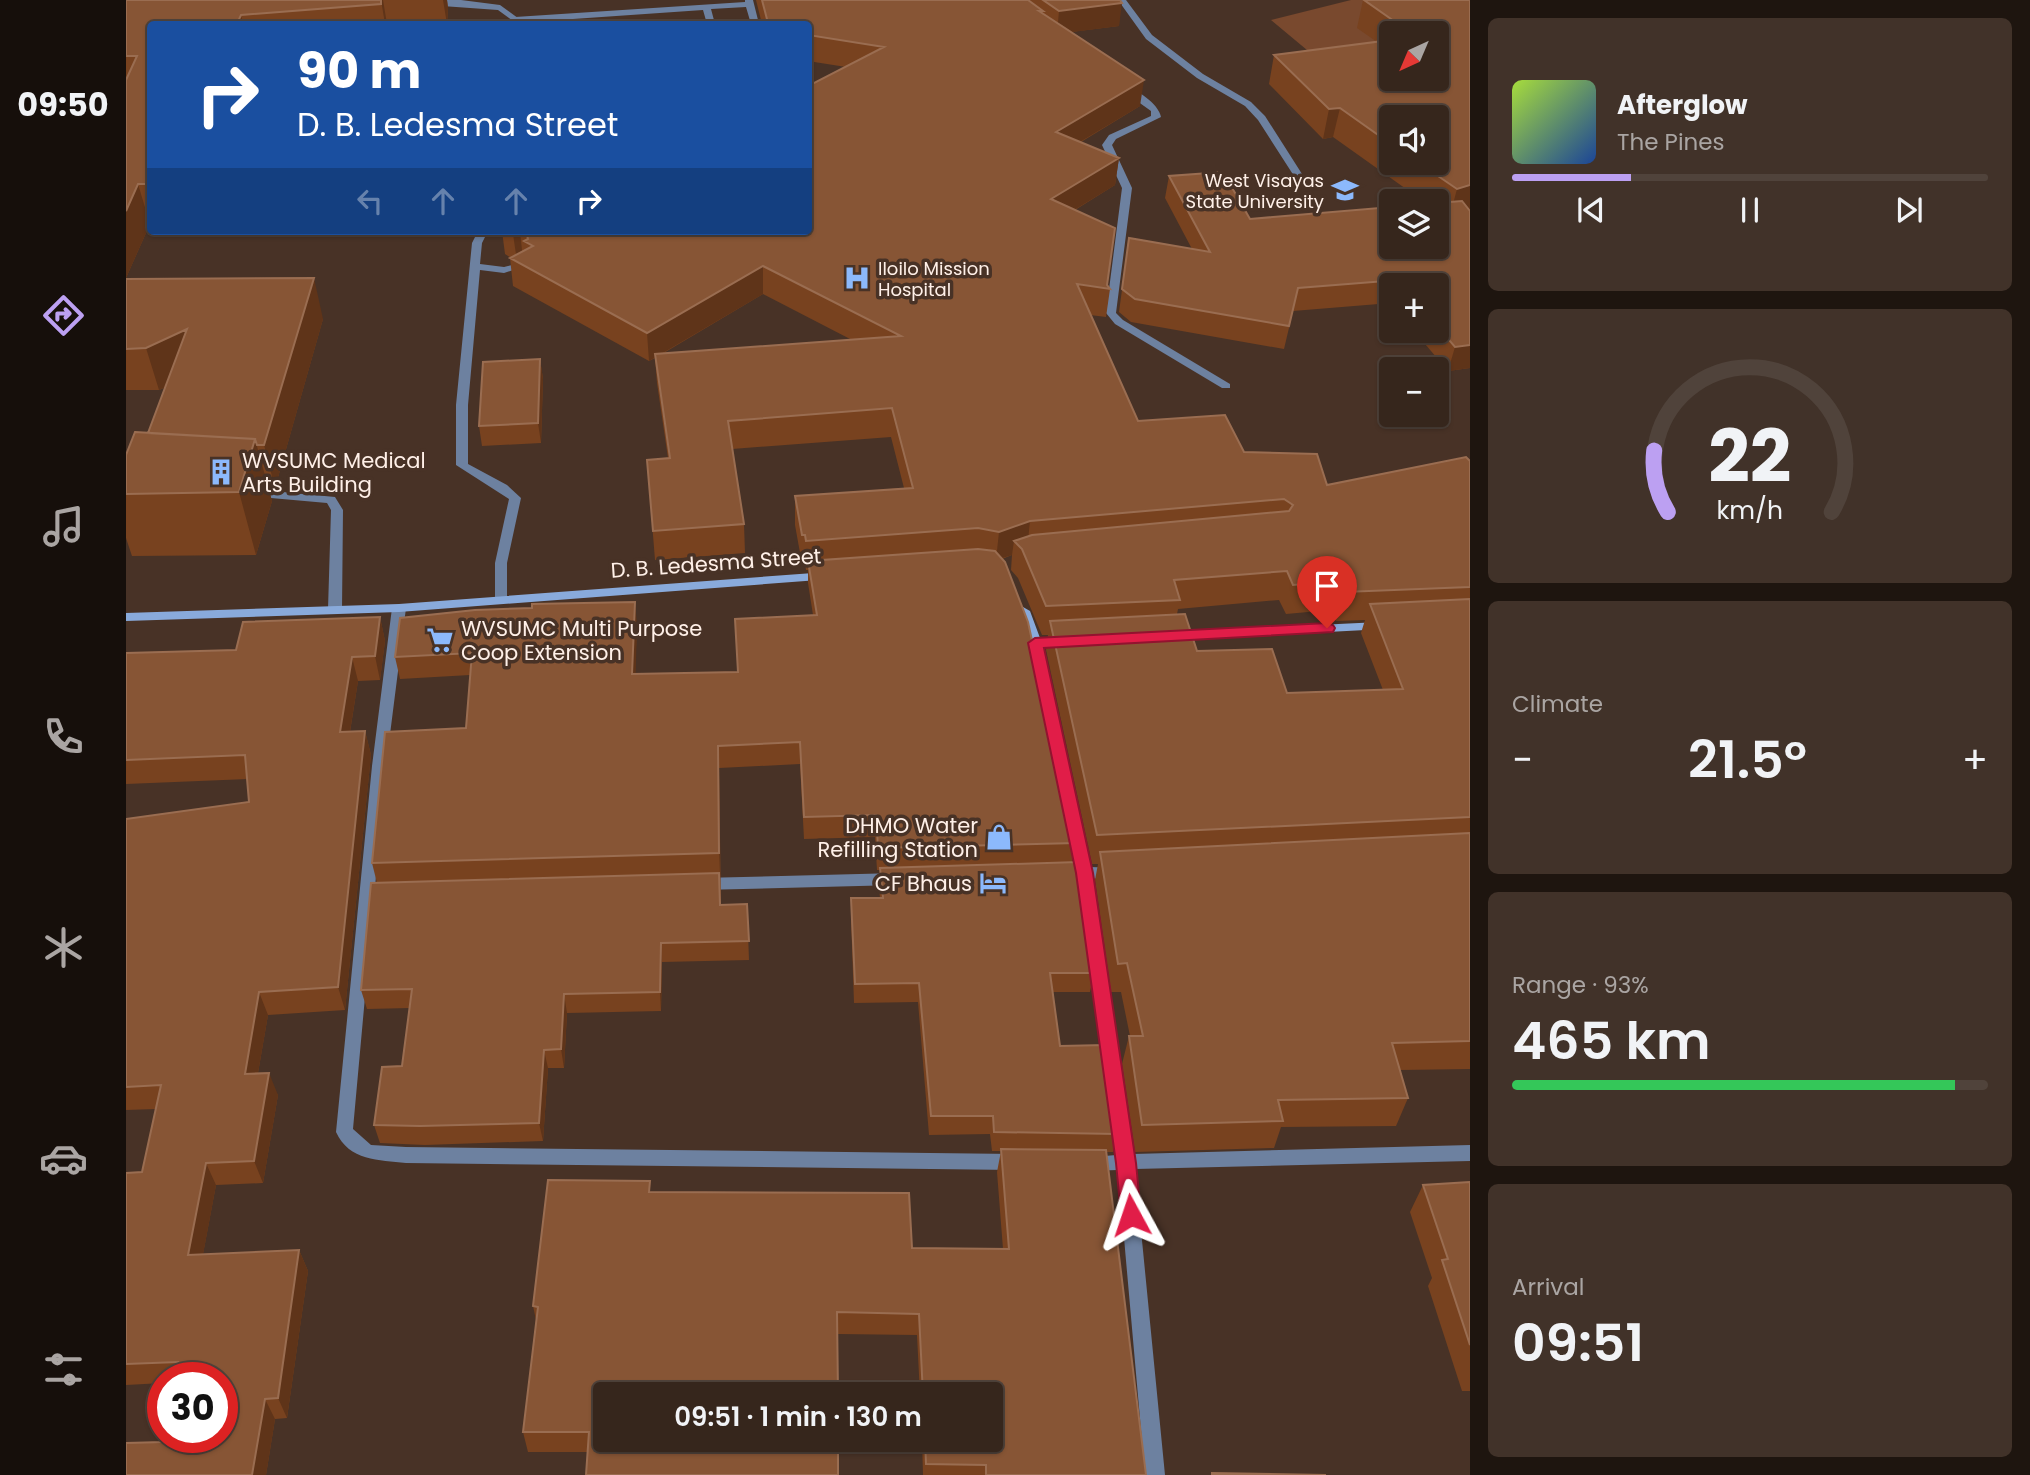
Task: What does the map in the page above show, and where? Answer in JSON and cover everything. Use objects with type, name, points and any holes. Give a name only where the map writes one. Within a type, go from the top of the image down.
[{"type":"street","points":[[1122,0],[1149,37],[1200,76],[1248,104],[1262,118],[1297,174]]},
{"type":"street","points":[[421,2],[500,8],[518,21]]},
{"type":"street","points":[[531,21],[749,2],[754,21]]},
{"type":"street","points":[[706,7],[710,21]]},
{"type":"street","points":[[1111,79],[1155,110],[1156,117],[1112,137],[1107,145],[1127,188],[1111,313],[1119,322],[1226,386]]},
{"type":"street","points":[[480,235],[477,243],[461,405],[462,465],[476,475],[503,485],[515,498],[500,563],[501,600]]},
{"type":"street","points":[[475,266],[504,270],[524,265]]},
{"type":"street","points":[[236,492],[331,500],[337,510],[335,609]]},
{"type":"street","name":"D. B. Ledesma Street","points":[[126,617],[399,608],[844,575]]},
{"type":"street","points":[[1016,594],[1035,643],[1084,873],[1126,1163],[1155,1475]]},
{"type":"street","points":[[399,608],[379,766],[374,894],[344,1132],[367,1152],[406,1155],[1029,1162]]},
{"type":"street","points":[[1159,637],[1392,625]]},
{"type":"street","points":[[1035,643],[1077,641]]},
{"type":"street","points":[[1043,874],[1126,871]]},
{"type":"street","points":[[684,885],[919,878]]},
{"type":"street","points":[[1070,1163],[1470,1153]]},
{"type":"shaded area","points":[[1351,0],[1470,0],[1449,74],[1449,21],[1379,21],[1379,91],[1444,91],[1440,105],[1379,105],[1379,110],[1271,20]]},
{"type":"building","points":[[126,0],[381,0],[381,4],[241,15],[238,21],[147,21],[147,184],[138,184],[126,211],[126,80],[137,56],[126,56]]},
{"type":"building","points":[[762,0],[1028,0],[1043,11],[1039,11],[1144,80],[1056,132],[1119,158],[1051,199],[1115,228],[1107,285],[1110,289],[1077,284],[1138,421],[1225,415],[1244,452],[1317,454],[1327,485],[1466,457],[1470,461],[1470,587],[1344,592],[1339,581],[1293,585],[1287,571],[1174,580],[1180,600],[1046,606],[1022,549],[1014,541],[1032,535],[1289,511],[1293,505],[1284,499],[1030,521],[999,532],[978,528],[806,541],[805,535],[802,535],[795,496],[913,488],[892,408],[728,421],[744,524],[653,531],[647,460],[670,458],[655,354],[901,336],[763,266],[647,333],[510,258],[533,246],[524,241],[528,239],[527,235],[812,235],[812,84],[884,47],[812,36],[812,21],[767,21]]},
{"type":"building","points":[[1043,0],[1120,0],[1122,3],[1059,11]]},
{"type":"building","points":[[1364,0],[1470,0],[1470,185],[1457,189],[1437,175],[1449,175],[1449,105],[1379,105],[1379,136],[1340,108],[1329,109],[1274,55],[1379,42],[1379,91],[1449,91],[1449,21],[1394,21]]},
{"type":"building","points":[[1223,172],[1250,219],[1379,208],[1379,259],[1449,259],[1449,202],[1462,201],[1470,211],[1470,345],[1455,347],[1449,340],[1449,273],[1379,273],[1379,282],[1298,288],[1289,326],[1135,299],[1122,289],[1129,238],[1210,252],[1169,176]]},
{"type":"building","points":[[314,278],[264,445],[257,445],[255,439],[148,433],[187,329],[146,348],[126,349],[126,279]]},
{"type":"building","points":[[540,359],[538,423],[479,426],[483,362]]},
{"type":"building","points":[[135,432],[255,439],[239,492],[126,494],[126,455]]},
{"type":"building","points":[[978,549],[995,551],[1005,562],[1028,622],[1076,843],[878,848],[876,815],[804,817],[800,742],[718,746],[719,853],[372,863],[385,732],[466,728],[472,653],[395,657],[400,618],[475,610],[532,608],[532,604],[635,602],[632,674],[738,672],[735,619],[817,615],[808,561]]},
{"type":"building","points":[[1470,599],[1470,817],[1097,835],[1050,621],[1185,614],[1197,651],[1272,649],[1287,693],[1403,689],[1370,604]]},
{"type":"building","points":[[380,617],[375,656],[352,657],[340,732],[365,731],[338,987],[259,992],[245,1074],[269,1073],[254,1161],[206,1163],[188,1255],[299,1250],[278,1398],[265,1399],[252,1475],[126,1475],[126,1443],[147,1442],[147,1453],[238,1453],[238,1362],[126,1364],[126,1173],[142,1172],[161,1085],[126,1087],[126,819],[249,802],[245,755],[126,760],[126,653],[236,650],[243,622]]},
{"type":"building","points":[[1470,833],[1470,1041],[1392,1043],[1408,1098],[1278,1100],[1283,1121],[1142,1125],[1129,1036],[1143,1036],[1127,963],[1118,964],[1100,852]]},
{"type":"building","points":[[1078,862],[1094,973],[1050,973],[1060,1046],[1105,1045],[1117,1134],[994,1132],[993,1116],[931,1116],[919,983],[855,984],[851,898],[883,898],[880,868]]},
{"type":"building","points":[[719,873],[720,905],[747,904],[749,941],[661,943],[660,992],[564,994],[561,1049],[544,1050],[539,1123],[374,1125],[382,1067],[402,1066],[412,989],[361,990],[371,883]]},
{"type":"building","points":[[1001,1149],[1106,1150],[1146,1475],[986,1475],[986,1465],[926,1464],[926,1452],[1003,1452],[1003,1382],[922,1382],[919,1314],[837,1312],[838,1382],[593,1382],[593,1452],[838,1452],[838,1475],[586,1475],[589,1432],[523,1432],[538,1307],[533,1306],[548,1180],[650,1181],[649,1192],[909,1193],[912,1248],[1009,1249]]},
{"type":"building","points":[[1470,1182],[1470,1345],[1442,1260],[1448,1259],[1423,1185]]},
{"type":"building","points":[[1212,1473],[1326,1475],[1212,1475]]},
{"type":"place","name":"West Visayas State University","points":[[1345,190]]},
{"type":"place","name":"Iloilo Mission Hospital","points":[[857,278]]},
{"type":"place","name":"WVSUMC Medical Arts Building","points":[[221,472]]},
{"type":"place","name":"WVSUMC Multi Purpose Coop Extension","points":[[440,640]]},
{"type":"place","name":"DHMO Water Refilling Station","points":[[999,837]]},
{"type":"place","name":"CF Bhaus","points":[[993,883]]},
{"type":"route","points":[[1131,1215],[1126,1163],[1084,873],[1035,643],[1327,628]]}]
